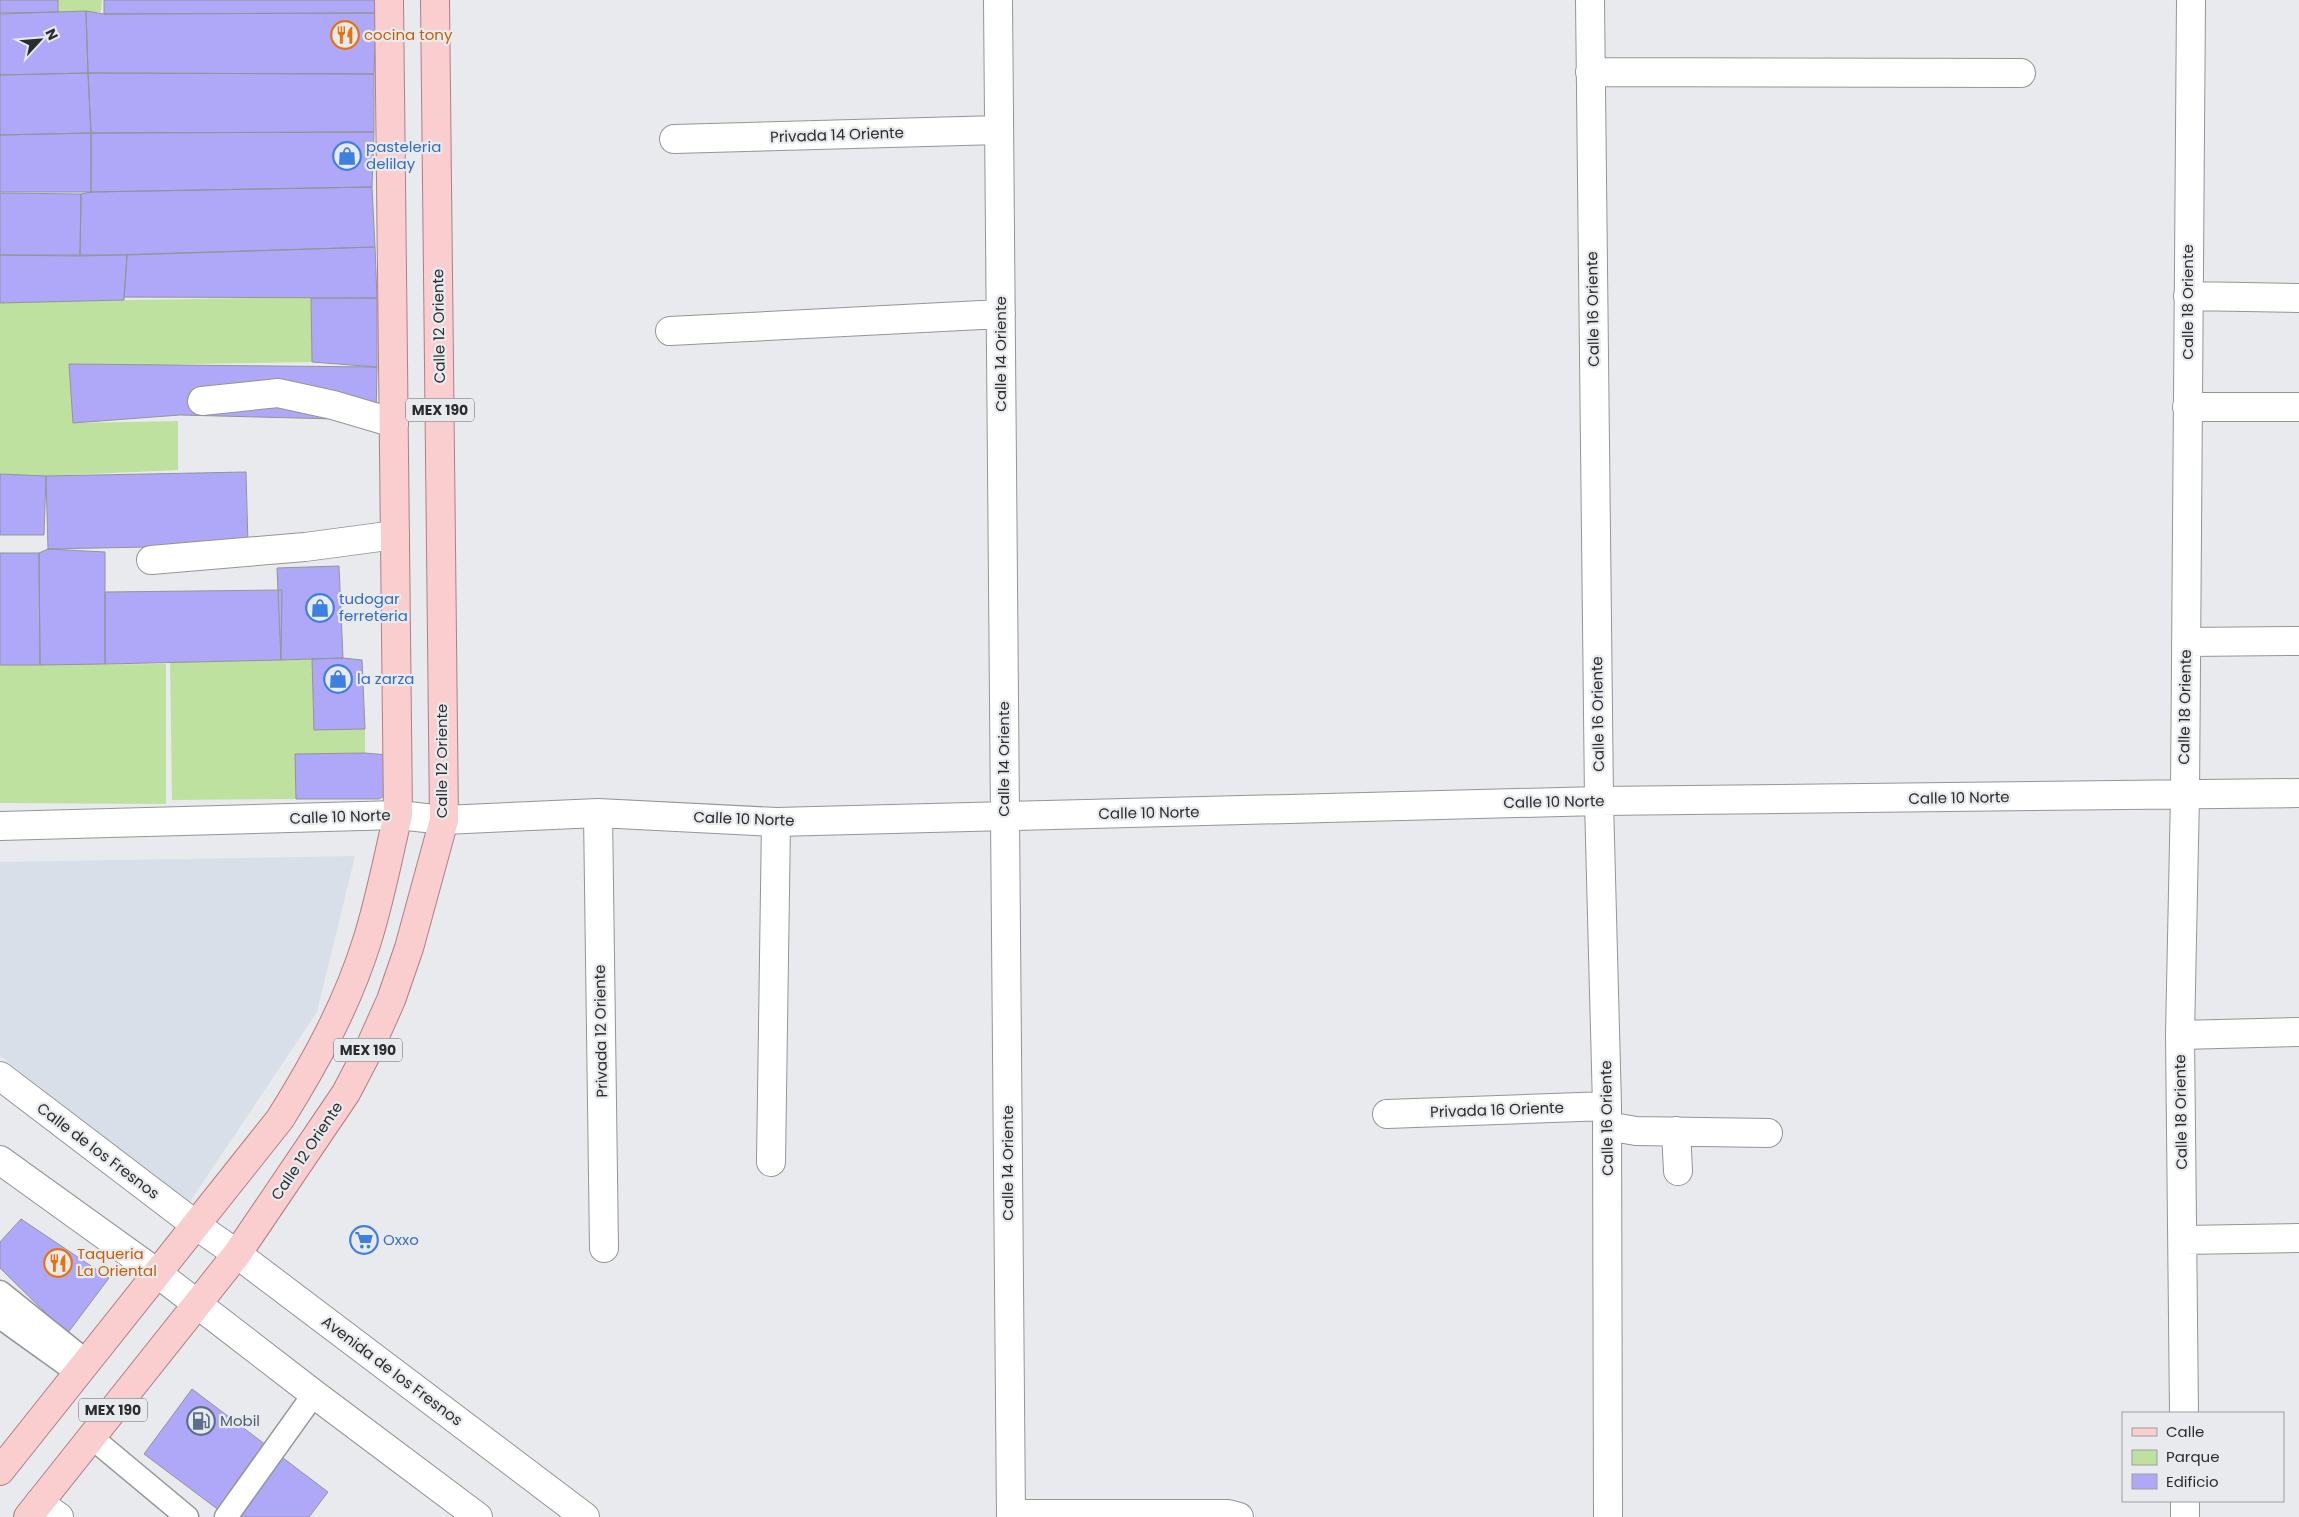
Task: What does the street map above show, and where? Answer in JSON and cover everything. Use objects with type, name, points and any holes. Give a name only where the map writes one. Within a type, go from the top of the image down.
[{"type":"main road","name":"MEX 190","points":[[0,1471],[81,1367],[197,1226],[280,1119],[306,1078],[329,1034],[349,990],[366,942],[398,815],[389,0]]},
{"type":"main road","name":"Calle 12 Oriente","points":[[42,1512],[91,1438],[237,1254],[346,1093],[370,1047],[391,1000],[409,948],[444,820],[435,0]]},
{"type":"street","name":"Calle 14 Oriente","points":[[998,0],[1011,1516]]},
{"type":"street","name":"Calle 16 Oriente","points":[[1590,0],[1599,801],[1607,1116],[1608,1517]]},
{"type":"street","name":"Calle 18 Oriente","points":[[2184,1412],[2180,1034],[2186,642],[2191,0]]},
{"type":"street","points":[[1590,72],[2021,74]]},
{"type":"street","name":"Privada 14 Oriente","points":[[674,139],[999,130]]},
{"type":"street","points":[[2188,296],[2299,298]]},
{"type":"street","points":[[670,332],[1001,314]]},
{"type":"street","points":[[202,401],[278,393],[333,405],[394,424]]},
{"type":"street","points":[[2188,407],[2299,407]]},
{"type":"street","points":[[150,560],[305,547],[395,535]]},
{"type":"street","points":[[2186,642],[2299,641]]},
{"type":"street","name":"Calle 10 Norte","points":[[0,826],[398,815],[444,820],[598,813],[776,822],[1599,801],[2299,793]]},
{"type":"street","name":"Privada 12 Oriente","points":[[598,813],[604,1248]]},
{"type":"street","points":[[771,1162],[776,822]]},
{"type":"street","points":[[2180,1034],[2299,1032]]},
{"type":"street","name":"Calle de los Fresnos","points":[[0,1076],[197,1226]]},
{"type":"street","name":"Privada 16 Oriente","points":[[1387,1114],[1607,1116],[1636,1130],[1768,1133]]},
{"type":"street","points":[[1676,1132],[1678,1171]]},
{"type":"street","points":[[3,1167],[157,1273],[477,1517]]},
{"type":"street","name":"Avenida de los Fresnos","points":[[197,1226],[237,1254],[585,1517]]},
{"type":"street","points":[[2183,1240],[2299,1238]]},
{"type":"street","points":[[2184,1502],[2185,1517]]},
{"type":"street","points":[[1011,1516],[1228,1514],[1239,1517]]},
{"type":"lane","points":[[0,1292],[81,1367]]},
{"type":"lane","points":[[0,1317],[81,1367]]},
{"type":"lane","points":[[226,1517],[314,1394]]},
{"type":"lane","points":[[91,1438],[188,1517]]},
{"type":"shaded area","points":[[355,856],[317,1012],[189,1203],[0,1056],[0,862]]},
{"type":"green space","points":[[58,0],[102,0],[101,12],[58,12]]},
{"type":"green space","points":[[311,297],[312,362],[70,366],[73,423],[178,421],[178,470],[46,476],[0,474],[0,302]]},
{"type":"green space","points":[[312,659],[314,729],[365,729],[365,753],[296,799],[172,800],[170,660]]},
{"type":"green space","points":[[166,664],[166,804],[0,803],[0,665]]},
{"type":"building","points":[[0,0],[58,0],[58,12],[0,13]]},
{"type":"building","points":[[104,0],[376,0],[376,13],[104,14]]},
{"type":"building","points":[[86,11],[88,73],[0,75],[0,14]]},
{"type":"building","points":[[86,11],[104,14],[376,13],[374,74],[88,73]]},
{"type":"building","points":[[88,73],[91,133],[0,135],[0,75]]},
{"type":"building","points":[[88,73],[374,74],[374,132],[91,133]]},
{"type":"building","points":[[374,132],[372,187],[91,192],[91,133]]},
{"type":"building","points":[[91,133],[91,192],[0,192],[0,135]]},
{"type":"building","points":[[372,187],[375,247],[80,256],[81,194],[91,192]]},
{"type":"building","points":[[0,193],[81,194],[80,256],[0,255]]},
{"type":"building","points":[[375,247],[377,298],[124,297],[127,255]]},
{"type":"building","points":[[0,255],[127,255],[124,300],[0,303]]},
{"type":"building","points":[[311,298],[377,298],[377,367],[312,362]]},
{"type":"building","points":[[69,364],[377,367],[376,420],[180,415],[73,423]]},
{"type":"building","points":[[246,472],[248,545],[48,549],[46,476]]},
{"type":"building","points":[[0,474],[46,476],[44,535],[0,535]]},
{"type":"building","points":[[48,549],[105,552],[105,664],[40,665],[39,553]]},
{"type":"building","points":[[0,553],[39,553],[40,665],[0,665]]},
{"type":"building","points":[[339,566],[343,658],[281,660],[277,568]]},
{"type":"building","points":[[282,590],[281,660],[105,664],[105,592]]},
{"type":"building","points":[[343,658],[362,660],[365,729],[314,730],[312,659]]},
{"type":"building","points":[[365,753],[388,755],[389,793],[379,799],[296,799],[295,754]]},
{"type":"building","points":[[21,1219],[109,1278],[67,1334],[0,1268],[0,1242]]},
{"type":"building","name":"Mobil","points":[[192,1389],[328,1492],[309,1517],[228,1517],[144,1454]]},
{"type":"place","name":"cocina tony","points":[[345,35]]},
{"type":"place","name":"pasteleria delilay","points":[[347,156]]},
{"type":"place","name":"tudogar ferreteria","points":[[320,608]]},
{"type":"place","name":"la zarza","points":[[338,679]]},
{"type":"place","name":"Oxxo","points":[[364,1240]]},
{"type":"place","name":"Taqueria La Oriental","points":[[58,1263]]},
{"type":"place","name":"Mobil","points":[[201,1421]]}]
